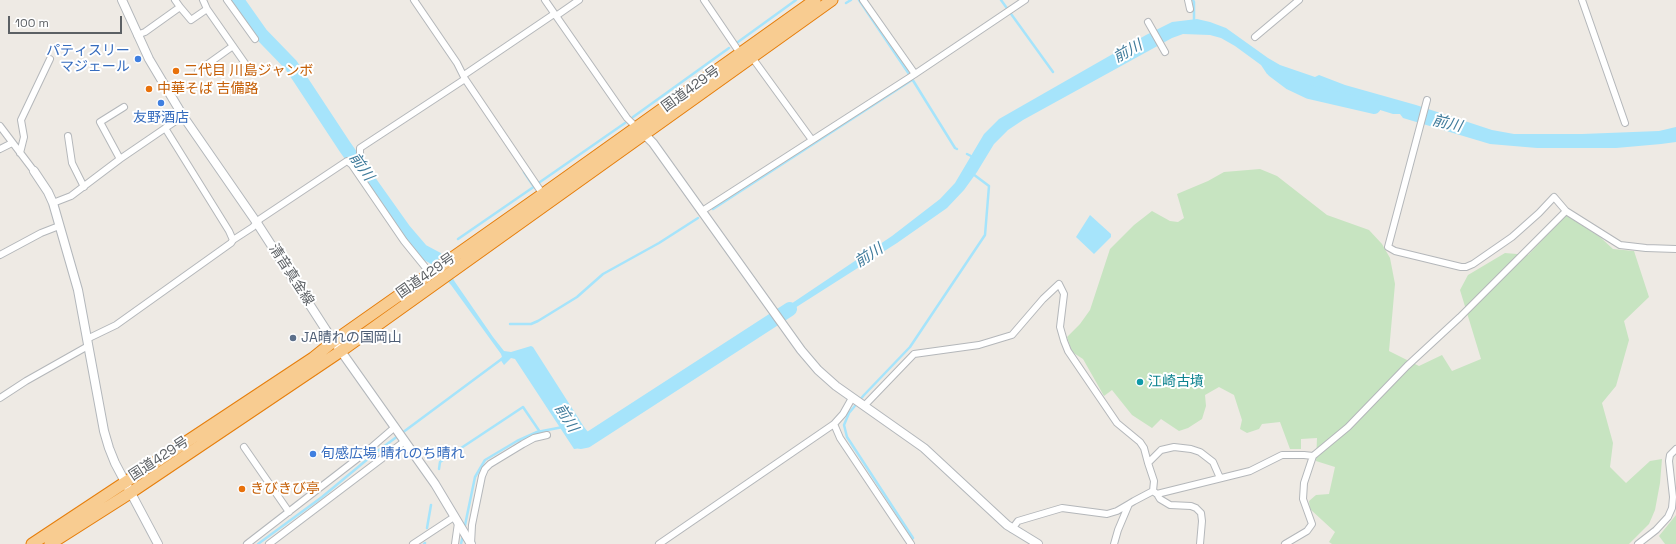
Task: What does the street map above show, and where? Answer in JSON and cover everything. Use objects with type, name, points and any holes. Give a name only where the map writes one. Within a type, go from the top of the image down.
[{"type":"highway","name":"国道429号","points":[[32,544],[307,362],[431,272],[452,264],[546,198],[645,135],[815,0]]},
{"type":"highway","name":"国道429号","points":[[546,198],[636,128],[832,0]]},
{"type":"highway","name":"国道429号","points":[[50,544],[341,351],[439,281],[452,264]]},
{"type":"street","name":"清音真金線","points":[[122,0],[137,35],[166,89],[183,116],[257,223],[334,341],[435,484],[471,544]]},
{"type":"street","points":[[175,0],[191,20],[207,9]]},
{"type":"street","points":[[203,0],[207,9],[249,69]]},
{"type":"street","points":[[227,0],[255,39]]},
{"type":"street","points":[[414,0],[546,198]]},
{"type":"street","points":[[545,0],[627,118],[653,143],[801,350],[818,370],[836,386],[924,448],[999,519],[1012,529],[1038,544]]},
{"type":"street","points":[[360,159],[360,148],[579,0]]},
{"type":"street","points":[[704,0],[812,140]]},
{"type":"street","points":[[863,0],[912,76]]},
{"type":"street","points":[[702,211],[912,76],[1024,0]]},
{"type":"street","points":[[1188,0],[1190,10]]},
{"type":"street","points":[[1582,0],[1625,123]]},
{"type":"street","points":[[1255,37],[1297,1]]},
{"type":"street","points":[[137,35],[145,32],[180,7]]},
{"type":"street","points":[[1149,23],[1164,52]]},
{"type":"street","points":[[198,71],[233,46]]},
{"type":"street","points":[[20,153],[24,138],[21,120],[50,59]]},
{"type":"street","points":[[1426,101],[1388,247],[1395,251],[1466,267],[1473,264],[1512,237],[1554,197],[1566,211],[1620,245],[1676,249]]},
{"type":"street","points":[[120,159],[100,122],[124,107]]},
{"type":"street","points":[[53,203],[71,196],[120,159],[183,116]]},
{"type":"street","points":[[0,126],[34,171],[48,192],[53,203],[78,290],[104,431],[115,463],[158,544]]},
{"type":"street","points":[[165,128],[229,231],[233,240]]},
{"type":"street","points":[[68,136],[72,163],[84,187]]},
{"type":"street","points":[[0,149],[12,143]]},
{"type":"street","points":[[0,398],[116,325],[231,243],[233,240],[347,161],[352,165],[404,241],[431,272]]},
{"type":"street","points":[[1285,544],[1307,531],[1312,524],[1303,499],[1304,483],[1313,456],[1348,427],[1407,366],[1460,317],[1566,211]]},
{"type":"street","points":[[0,254],[41,233],[59,226]]},
{"type":"street","points":[[659,544],[834,424],[843,414],[914,354],[979,345],[1012,335],[1043,299],[1059,284],[1064,294],[1060,327],[1068,351],[1117,423],[1140,442],[1144,448],[1154,481],[1155,492],[1160,499],[1170,505],[1190,506],[1196,508],[1201,514],[1202,521],[1200,544]]},
{"type":"street","points":[[834,424],[840,438],[910,544]]},
{"type":"street","points":[[247,544],[396,429]]},
{"type":"street","points":[[471,544],[472,526],[482,476],[485,469],[490,464],[523,444],[534,438],[547,435]]},
{"type":"street","points":[[269,544],[404,440]]},
{"type":"street","points":[[244,447],[289,512]]},
{"type":"street","points":[[1148,464],[1161,450],[1174,447],[1191,449],[1200,452],[1213,462],[1220,478]]},
{"type":"street","points":[[1638,544],[1656,530],[1668,517],[1672,508],[1673,497],[1669,461],[1670,455],[1676,449]]},
{"type":"street","points":[[1012,529],[1018,521],[1062,508],[1107,514],[1116,512],[1134,500],[1155,492],[1250,471],[1282,455],[1313,456]]},
{"type":"street","points":[[1114,544],[1129,504]]},
{"type":"street","points":[[413,544],[457,522]]},
{"type":"street","points":[[455,544],[457,522]]},
{"type":"green space","points":[[1260,169],[1277,176],[1327,215],[1369,230],[1382,244],[1390,258],[1395,284],[1389,351],[1419,366],[1442,355],[1452,371],[1481,359],[1460,290],[1468,275],[1505,253],[1528,255],[1566,215],[1600,237],[1613,249],[1634,251],[1649,297],[1624,321],[1629,340],[1616,386],[1602,403],[1613,443],[1610,467],[1626,483],[1650,461],[1662,459],[1660,483],[1655,510],[1649,524],[1629,544],[1332,544],[1329,542],[1335,532],[1310,509],[1309,501],[1316,495],[1329,494],[1335,467],[1316,461],[1317,438],[1301,439],[1301,449],[1290,449],[1280,422],[1262,424],[1259,429],[1247,433],[1240,429],[1242,420],[1234,395],[1219,387],[1205,395],[1206,406],[1202,419],[1188,428],[1179,431],[1161,419],[1152,428],[1132,415],[1112,390],[1104,396],[1083,359],[1072,352],[1067,337],[1080,324],[1090,310],[1110,249],[1134,225],[1152,211],[1170,221],[1178,222],[1184,218],[1177,194],[1208,181],[1224,172]]},
{"type":"green space","points":[[1676,515],[1676,544],[1665,544],[1659,536]]},
{"type":"water","points":[[1197,19],[1226,28],[1280,65],[1315,77],[1319,75],[1345,85],[1416,105],[1492,130],[1514,134],[1582,134],[1659,131],[1676,127],[1676,142],[1616,148],[1537,148],[1490,144],[1403,118],[1400,114],[1393,114],[1277,78],[1267,74],[1261,65],[1235,46],[1221,38],[1210,35],[1183,34],[1172,38],[1023,120],[1008,130],[994,144],[964,190],[947,208],[897,243],[776,320],[773,316],[892,236],[940,199],[955,183],[984,134],[999,119],[1146,35],[1172,22]]},
{"type":"water","points":[[1090,215],[1111,234],[1111,237],[1094,254],[1076,237]]},
{"type":"water","points":[[422,249],[438,253],[455,282],[504,351],[511,352],[531,346],[533,347],[584,427],[588,432],[597,437],[582,448],[574,449],[515,359],[511,358],[504,365],[500,359],[502,357],[501,354],[451,285],[419,251]]},
{"type":"waterway","name":"前川","points":[[237,0],[261,34],[291,65],[345,147],[404,230],[422,251],[437,259]]},
{"type":"waterway","points":[[738,42],[796,0]]},
{"type":"waterway","points":[[846,3],[851,0]]},
{"type":"waterway","points":[[859,0],[957,149]]},
{"type":"waterway","points":[[1001,0],[1053,72]]},
{"type":"waterway","points":[[1193,0],[1194,23]]},
{"type":"waterway","points":[[633,117],[729,48]]},
{"type":"waterway","name":"前川","points":[[1274,71],[1290,83],[1309,92],[1374,107]]},
{"type":"waterway","points":[[713,209],[912,80]]},
{"type":"waterway","points":[[540,182],[625,123]]},
{"type":"waterway","points":[[967,154],[973,157]]},
{"type":"waterway","points":[[524,172],[534,187]]},
{"type":"waterway","points":[[912,539],[913,538],[847,437],[844,425],[849,413],[864,395],[910,347],[985,235],[989,186],[973,174]]},
{"type":"waterway","points":[[458,239],[535,186]]},
{"type":"waterway","points":[[510,324],[531,324],[538,321],[577,297],[603,274],[659,243],[698,218]]},
{"type":"waterway","name":"前川","points":[[579,440],[581,442],[586,441],[790,309]]},
{"type":"waterway","points":[[258,544],[322,497],[375,453],[503,358]]},
{"type":"waterway","points":[[439,469],[440,462],[523,407],[540,432]]},
{"type":"waterway","points":[[464,530],[475,477],[485,460],[517,441],[537,432],[563,427]]},
{"type":"waterway","points":[[427,528],[431,505]]},
{"type":"waterway","points":[[461,544],[463,535]]},
{"type":"place","name":"パティスリー マジェール","points":[[138,59]]},
{"type":"place","name":"二代目 川島ジャンボ","points":[[176,71]]},
{"type":"place","name":"中華そば 吉備路","points":[[149,89]]},
{"type":"place","name":"友野酒店","points":[[161,103]]},
{"type":"place","name":"JA晴れの国岡山","points":[[293,338]]},
{"type":"place","name":"江崎古墳","points":[[1140,382]]},
{"type":"place","name":"旬感広場 晴れのち晴れ","points":[[313,454]]},
{"type":"place","name":"きびきび亭","points":[[242,489]]}]
